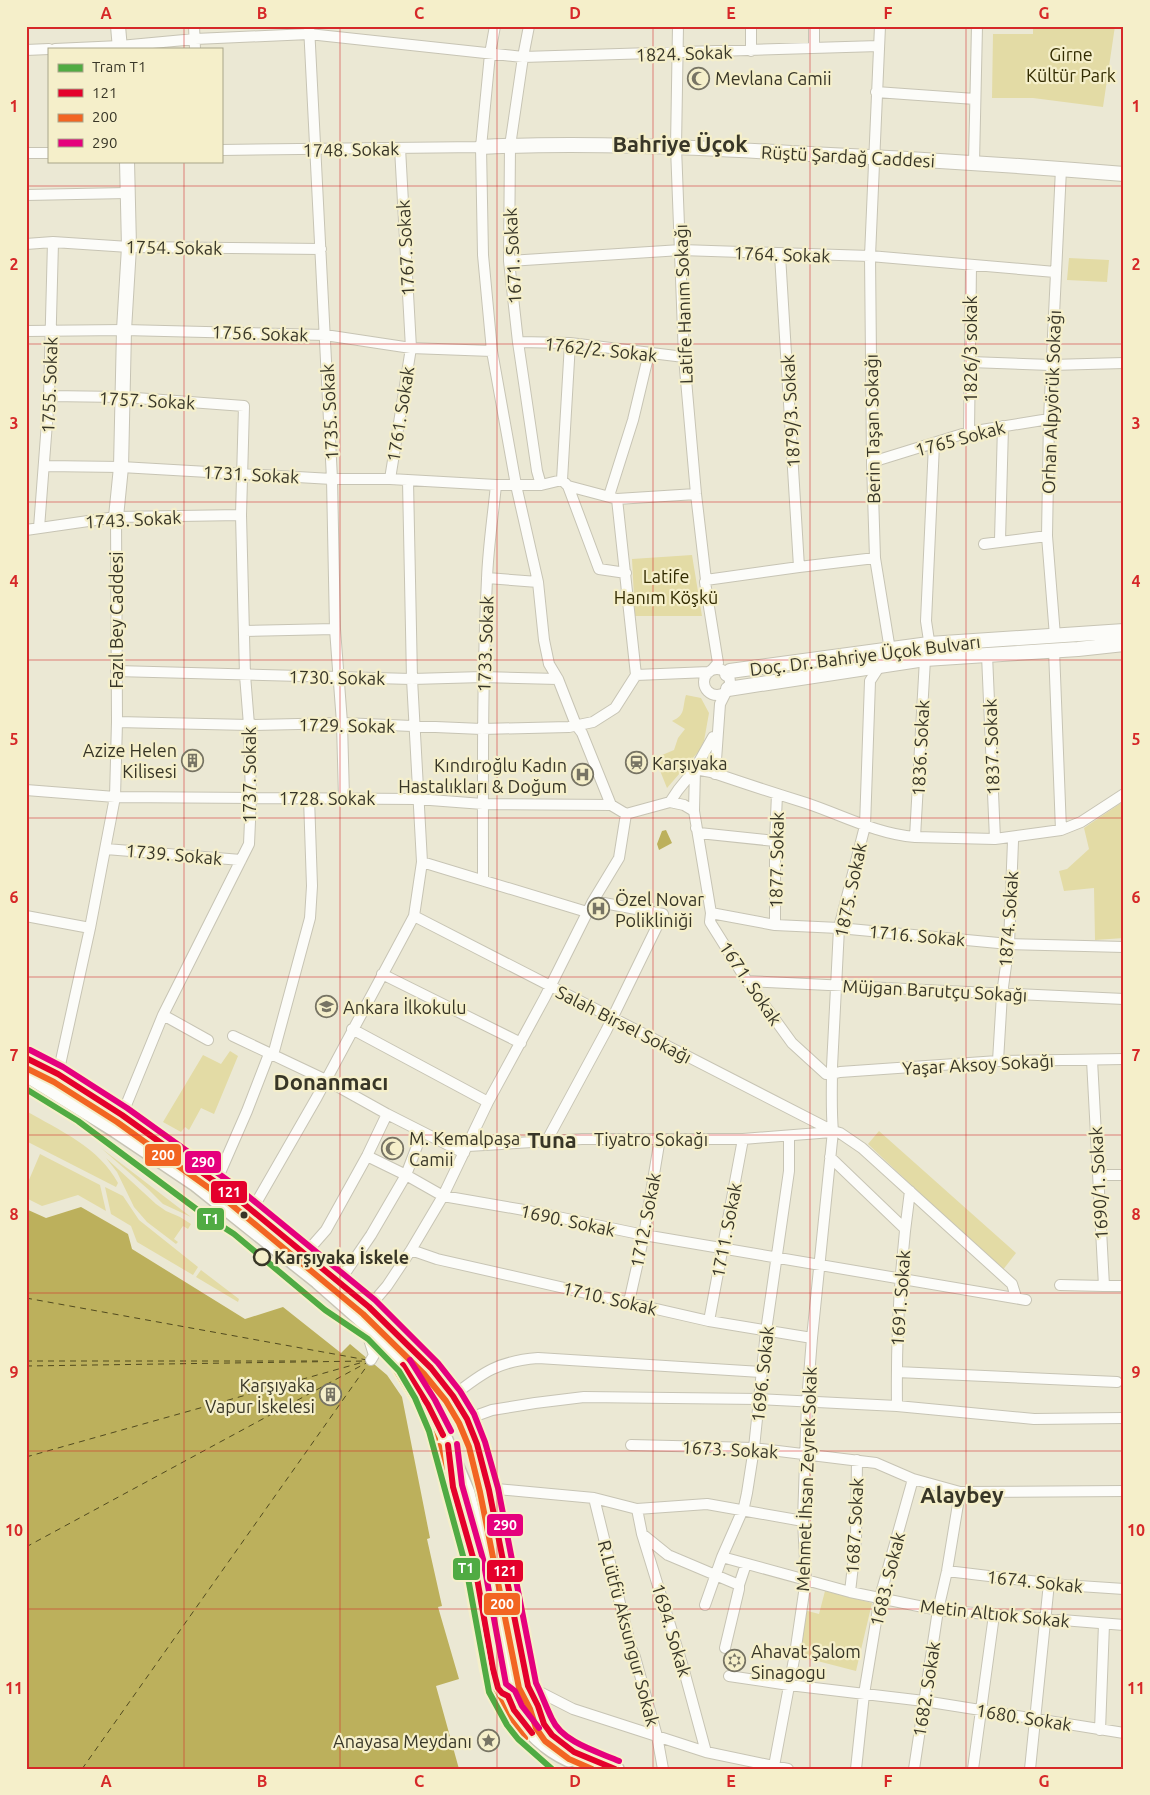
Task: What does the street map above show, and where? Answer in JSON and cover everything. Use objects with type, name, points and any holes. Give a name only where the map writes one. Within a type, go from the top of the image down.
[{"type":"main road","points":[[26,1058],[58,1074],[122,1115],[216,1182],[339,1282],[366,1313],[416,1383],[442,1431],[467,1493],[475,1521],[508,1696],[514,1710],[535,1736],[547,1747],[591,1769]]},
{"type":"main road","points":[[26,1074],[116,1130],[195,1183],[318,1281],[366,1313],[431,1368],[453,1396],[467,1419],[478,1444],[528,1686],[528,1693],[525,1697],[516,1699],[508,1696]]},
{"type":"main road","points":[[442,1431],[449,1418],[467,1419]]},
{"type":"main road","points":[[528,1686],[544,1724],[552,1735],[574,1752],[616,1769]]},
{"type":"street","points":[[118,26],[120,47]]},
{"type":"street","points":[[194,26],[195,44]]},
{"type":"street","name":"1671. Sokak","points":[[495,26],[490,54],[481,147],[483,255],[492,351],[516,485],[538,582],[544,640],[549,664],[558,679],[576,725],[582,733],[611,805]]},
{"type":"street","name":"1671. Sokak","points":[[529,26],[510,146],[510,261],[518,342],[537,471],[541,485]]},
{"type":"street","name":"Latife Hanım Sokağı","points":[[678,26],[676,147],[684,357],[705,582],[718,663],[711,671]]},
{"type":"street","points":[[751,26],[751,51]]},
{"type":"street","points":[[814,26],[814,48]]},
{"type":"street","name":"Berin Taşan Sokağı","points":[[880,26],[870,256],[872,462],[875,558],[890,650]]},
{"type":"street","points":[[974,163],[977,26]]},
{"type":"street","name":"1824. Sokak","points":[[88,48],[195,44],[309,30],[523,57],[879,46]]},
{"type":"street","name":"1735. Sokak","points":[[309,30],[332,479],[334,629],[342,723],[344,798]]},
{"type":"street","points":[[26,50],[48,49]]},
{"type":"street","points":[[876,92],[975,99]]},
{"type":"street","name":"1748. Sokak","points":[[222,150],[481,147]]},
{"type":"street","name":"Rüştü Şardağ Caddesi","points":[[481,147],[676,147],[974,163],[1124,174]]},
{"type":"street","name":"1767. Sokak","points":[[400,148],[411,348]]},
{"type":"street","points":[[26,153],[48,153]]},
{"type":"street","name":"Fazıl Bey Caddesi","points":[[58,1074],[90,928],[115,797],[117,722],[116,517],[121,468],[124,330],[129,247],[127,162]]},
{"type":"street","name":"Orhan Alpyörük Sokağı","points":[[1055,636],[1047,536],[1051,365],[1061,169]]},
{"type":"street","points":[[26,195],[128,193]]},
{"type":"street","name":"1754. Sokak","points":[[26,244],[53,242],[129,247],[321,250]]},
{"type":"street","name":"1755. Sokak","points":[[39,528],[49,396],[53,242]]},
{"type":"street","name":"1764. Sokak","points":[[510,261],[681,250],[870,256],[1055,272]]},
{"type":"street","name":"1879/3. Sokak","points":[[780,254],[799,567]]},
{"type":"street","name":"1826/3 sokak","points":[[970,432],[971,266]]},
{"type":"street","name":"1756. Sokak","points":[[26,331],[124,330],[325,335],[411,348],[492,351]]},
{"type":"street","name":"1762/2. Sokak","points":[[518,342],[570,343],[684,357]]},
{"type":"street","points":[[570,343],[565,483],[600,570],[626,572]]},
{"type":"street","name":"1761. Sokak","points":[[390,479],[411,348]]},
{"type":"street","points":[[649,353],[613,497],[626,572],[636,675],[720,670],[725,673],[730,681],[720,704],[713,773]]},
{"type":"street","points":[[970,362],[1051,365],[1124,363]]},
{"type":"street","name":"1757. Sokak","points":[[49,396],[122,397],[244,406]]},
{"type":"street","name":"1737. Sokak","points":[[122,1115],[163,1015],[249,844],[251,798],[250,725],[245,675],[241,515],[244,406]]},
{"type":"street","name":"1765 Sokak","points":[[872,462],[970,432],[1049,419]]},
{"type":"street","points":[[1000,540],[1003,426]]},
{"type":"street","points":[[930,659],[931,654],[926,621],[934,444]]},
{"type":"street","name":"1731. Sokak","points":[[45,466],[332,479],[390,479],[496,485],[565,483]]},
{"type":"street","points":[[252,1210],[326,1080],[414,916],[422,862],[417,799],[412,679],[408,481]]},
{"type":"street","points":[[565,483],[613,497],[696,494]]},
{"type":"street","name":"1733. Sokak","points":[[483,880],[483,677],[487,578],[496,485]]},
{"type":"street","name":"1743. Sokak","points":[[26,530],[116,517],[241,515]]},
{"type":"street","points":[[984,544],[1000,540],[1047,536]]},
{"type":"street","points":[[706,580],[875,558]]},
{"type":"street","points":[[487,578],[538,582]]},
{"type":"street","name":"Latife Hanım Sokağı","points":[[706,580],[709,583],[720,656],[725,673]]},
{"type":"street","points":[[244,631],[334,629]]},
{"type":"street","name":"Doç. Dr. Bahriye Üçok Bulvarı","points":[[725,673],[929,644],[1124,630]]},
{"type":"street","name":"Doç. Dr. Bahriye Üçok Bulvarı","points":[[727,690],[879,665],[930,659],[1124,644]]},
{"type":"street","points":[[865,826],[870,681],[890,650]]},
{"type":"street","points":[[1054,650],[1061,830]]},
{"type":"street","name":"1837. Sokak","points":[[987,655],[995,838]]},
{"type":"street","name":"1836. Sokak","points":[[915,837],[930,659]]},
{"type":"street","name":"1730. Sokak","points":[[116,671],[412,679],[483,677],[558,679]]},
{"type":"street","points":[[711,671],[706,675],[704,687],[709,693],[714,710],[713,773]]},
{"type":"street","name":"1729. Sokak","points":[[117,722],[250,725],[342,723],[482,729],[569,727],[593,722],[615,708],[636,675]]},
{"type":"street","points":[[709,693],[718,695],[727,690]]},
{"type":"street","points":[[670,802],[695,769],[713,737]]},
{"type":"street","points":[[695,769],[713,773],[807,804],[865,826],[915,837],[995,838],[1061,830],[1081,822],[1124,794]]},
{"type":"street","name":"1671. Sokak","points":[[695,769],[694,811],[711,913],[710,922],[747,981],[792,1043],[826,1074],[832,1074]]},
{"type":"street","name":"1728. Sokak","points":[[26,790],[115,797],[417,799],[483,804],[611,805]]},
{"type":"street","name":"1877. Sokak","points":[[775,925],[777,794]]},
{"type":"street","points":[[216,1182],[271,1054],[310,918],[312,886],[309,798]]},
{"type":"street","points":[[611,805],[626,814],[670,802],[684,805],[694,811]]},
{"type":"street","points":[[370,1360],[374,1355],[366,1313],[411,1250],[443,1196],[488,1102],[521,1043],[593,900],[619,858],[626,814]]},
{"type":"street","name":"1875. Sokak","points":[[833,1132],[831,1112],[832,1074],[839,928],[865,826]]},
{"type":"street","points":[[696,828],[699,832],[775,841]]},
{"type":"street","name":"1874. Sokak","points":[[998,1061],[1002,994],[1009,944],[1013,841],[1010,837]]},
{"type":"street","name":"1739. Sokak","points":[[106,849],[242,860]]},
{"type":"street","points":[[422,862],[588,912]]},
{"type":"street","points":[[546,1142],[612,1018],[663,914],[593,900]]},
{"type":"street","name":"1716. Sokak","points":[[711,913],[775,925],[839,928],[1009,944],[1124,947]]},
{"type":"street","points":[[26,916],[90,928]]},
{"type":"street","name":"Salah Birsel Sokağı","points":[[414,916],[833,1132],[840,1133],[862,1148],[910,1191],[1012,1284],[1021,1298]]},
{"type":"street","points":[[382,974],[521,1043]]},
{"type":"street","name":"Müjgan Barutçu Sokağı","points":[[747,981],[1089,999],[1124,999]]},
{"type":"street","points":[[163,1015],[208,1040]]},
{"type":"street","points":[[352,1029],[488,1102]]},
{"type":"street","points":[[233,1036],[326,1080],[422,1132],[466,1149]]},
{"type":"street","name":"Yaşar Aksoy Sokağı","points":[[832,1074],[998,1061],[1124,1058]]},
{"type":"street","name":"1690/1. Sokak","points":[[1092,1060],[1104,1286]]},
{"type":"street","points":[[304,1254],[326,1230],[367,1156],[387,1114]]},
{"type":"street","points":[[339,1282],[370,1235],[406,1174],[422,1132]]},
{"type":"street","name":"Tiyatro Sokağı","points":[[466,1149],[582,1139],[743,1139],[833,1132]]},
{"type":"street","name":"Mehmet İhsan Zeyrek Sokak","points":[[774,1766],[806,1579],[803,1522],[807,1402],[833,1132]]},
{"type":"street","name":"1696. Sokak","points":[[705,1605],[747,1493],[754,1448],[766,1331],[789,1171],[789,1136]]},
{"type":"street","name":"1712. Sokak","points":[[629,1302],[644,1235],[660,1138]]},
{"type":"street","name":"1711. Sokak","points":[[708,1321],[743,1139]]},
{"type":"street","name":"1690. Sokak","points":[[367,1156],[406,1174],[443,1196],[723,1249],[1021,1298]]},
{"type":"street","points":[[830,1157],[905,1229]]},
{"type":"street","points":[[1098,1175],[1124,1174]]},
{"type":"street","name":"1691. Sokak","points":[[897,1406],[896,1348],[905,1229],[910,1191]]},
{"type":"street","name":"1710. Sokak","points":[[411,1250],[437,1259],[708,1321],[812,1338]]},
{"type":"street","points":[[1060,1285],[1124,1286]]},
{"type":"street","points":[[453,1396],[475,1378],[492,1368],[507,1362],[538,1358],[761,1372]]},
{"type":"street","points":[[897,1372],[1118,1382]]},
{"type":"street","points":[[467,1419],[492,1410],[584,1397],[759,1399],[897,1406],[1034,1419],[1124,1418]]},
{"type":"street","name":"1673. Sokak","points":[[631,1445],[754,1448],[857,1460],[876,1463],[913,1479],[960,1492],[1124,1491]]},
{"type":"street","name":"1687. Sokak","points":[[850,1592],[856,1539],[857,1460]]},
{"type":"street","name":"1683. Sokak","points":[[856,1769],[864,1694],[880,1597],[913,1479]]},
{"type":"street","points":[[489,1490],[497,1489],[594,1498],[637,1509],[707,1504],[803,1522]]},
{"type":"street","name":"1682. Sokak","points":[[914,1769],[938,1610],[947,1570],[960,1492]]},
{"type":"street","name":"R.Lütfü Aksungur Sokak","points":[[594,1498],[631,1648],[657,1736],[663,1769]]},
{"type":"street","name":"1694. Sokak","points":[[637,1509],[642,1534],[683,1667],[706,1752]]},
{"type":"street","points":[[642,1534],[668,1554],[739,1585]]},
{"type":"street","name":"Metin Altıok Sokak","points":[[722,1557],[850,1592],[938,1610],[1124,1625]]},
{"type":"street","points":[[726,1648],[739,1585],[746,1564]]},
{"type":"street","name":"1674. Sokak","points":[[947,1570],[1124,1590]]},
{"type":"street","points":[[1030,1769],[1050,1583]]},
{"type":"street","points":[[973,1769],[994,1615]]},
{"type":"street","points":[[1100,1730],[1104,1624]]},
{"type":"street","name":"1680. Sokak","points":[[730,1676],[924,1701],[1124,1733]]},
{"type":"street","points":[[528,1686],[573,1709],[706,1752],[788,1769]]},
{"type":"green space","name":"Girne Kültür Park","points":[[1033,26],[1115,26],[1103,107],[1033,98],[992,98],[993,34],[1033,34]]},
{"type":"green space","points":[[1069,258],[1109,260],[1107,282],[1067,280]]},
{"type":"green space","name":"Latife Hanım Köşkü","points":[[692,555],[702,616],[635,616],[632,559]]},
{"type":"green space","points":[[686,695],[701,698],[709,713],[704,741],[699,751],[667,788],[655,758],[674,750],[678,738],[685,729],[672,721],[682,714]]},
{"type":"green space","points":[[1124,801],[1124,938],[1095,940],[1094,888],[1064,891],[1059,871],[1067,869],[1089,849],[1084,828]]},
{"type":"green space","points":[[230,1051],[238,1056],[214,1114],[201,1108],[189,1130],[185,1127],[181,1132],[163,1122],[203,1055],[221,1064]]},
{"type":"green space","points":[[26,1111],[65,1133],[90,1150],[110,1171],[118,1183],[116,1187],[26,1141]]},
{"type":"green space","points":[[879,1131],[1016,1253],[1002,1271],[868,1144]]},
{"type":"green space","points":[[101,1148],[191,1217],[163,1204]]},
{"type":"green space","points":[[40,1154],[100,1185],[106,1211],[78,1195],[42,1206],[26,1198],[26,1187]]},
{"type":"green space","points":[[106,1158],[156,1204],[191,1224],[188,1229],[183,1226],[174,1239],[178,1242],[176,1244],[147,1222],[134,1207],[117,1172]]},
{"type":"green space","points":[[105,1187],[123,1196],[139,1220],[198,1267],[193,1275],[137,1242],[131,1226],[111,1214]]},
{"type":"green space","points":[[201,1270],[239,1299],[238,1302],[196,1277]]},
{"type":"green space","points":[[825,1591],[872,1603],[856,1671],[798,1656],[804,1610],[819,1614]]},
{"type":"shaded area","points":[[666,830],[672,843],[659,850],[657,844],[662,831]]},
{"type":"shaded area","points":[[81,1207],[128,1234],[132,1249],[245,1319],[283,1307],[341,1353],[350,1344],[387,1375],[402,1397],[430,1538],[427,1539],[442,1606],[438,1607],[459,1679],[436,1686],[459,1769],[26,1769],[26,1209],[46,1218]]},
{"type":"ferry route","points":[[26,1298],[367,1360]]},
{"type":"ferry route","points":[[26,1361],[322,1361]]},
{"type":"ferry route","points":[[26,1366],[367,1361]]},
{"type":"ferry route","points":[[26,1457],[367,1361]]},
{"type":"ferry route","points":[[26,1547],[368,1362]]},
{"type":"ferry route","points":[[82,1769],[369,1363]]},
{"type":"tram line","name":"T1","points":[[26,1089],[78,1121],[203,1214],[234,1234],[325,1310],[368,1339],[399,1371],[415,1398],[429,1431],[466,1567],[489,1692],[507,1725],[518,1739],[552,1769]]},
{"type":"transit line","name":"290","points":[[30,1050],[63,1067],[127,1108],[237,1187],[375,1300],[438,1363],[460,1391],[474,1414],[485,1442],[498,1488],[536,1683],[550,1714],[557,1727],[572,1740],[619,1761]]},
{"type":"transit line","name":"121","points":[[26,1058],[58,1074],[122,1115],[232,1194],[369,1307],[431,1368],[453,1396],[467,1419],[477,1444],[489,1490],[528,1686],[544,1724],[552,1735],[574,1752],[615,1769]]},
{"type":"transit line","name":"200","points":[[26,1068],[54,1082],[117,1122],[227,1201],[363,1314],[424,1374],[446,1401],[459,1423],[469,1447],[480,1492],[519,1688],[530,1709],[536,1728],[545,1741],[569,1759],[592,1769]]},
{"type":"transit line","name":"290","points":[[410,1360],[435,1400],[451,1431]]},
{"type":"transit line","name":"121","points":[[403,1365],[428,1405],[443,1435]]},
{"type":"transit line","name":"200","points":[[396,1370],[420,1409],[435,1439]]},
{"type":"transit line","name":"290","points":[[457,1444],[462,1485],[483,1559],[506,1684],[515,1691],[522,1706],[539,1728]]},
{"type":"transit line","name":"121","points":[[448,1445],[453,1487],[474,1561],[498,1688],[508,1696],[514,1710],[532,1733]]},
{"type":"transit line","name":"200","points":[[439,1446],[444,1489],[465,1563],[484,1670],[490,1690],[496,1699],[501,1702],[507,1715],[525,1738]]},
{"type":"place","name":"Mevlana Camii","points":[[699,78]]},
{"type":"place","name":"Azize Helen Kilisesi","points":[[193,760]]},
{"type":"place","name":"Karşıyaka","points":[[636,763]]},
{"type":"place","name":"Kındıroğlu Kadın Hastalıkları & Doğum","points":[[583,775]]},
{"type":"place","name":"Özel Novar Polikliniği","points":[[599,909]]},
{"type":"place","name":"Ankara İlkokulu","points":[[327,1007]]},
{"type":"place","name":"M. Kemalpaşa Camii","points":[[393,1148]]},
{"type":"place","name":"Karşıyaka İskele","points":[[262,1257]]},
{"type":"place","name":"Karşıyaka Vapur İskelesi","points":[[331,1395]]},
{"type":"place","name":"Ahavat Şalom Sinagogu","points":[[735,1661]]},
{"type":"place","name":"Anayasa Meydanı","points":[[488,1741]]},
{"type":"district","name":"Bahriye Üçok","points":[[680,143]]},
{"type":"district","name":"Donanmacı","points":[[331,1081]]},
{"type":"district","name":"Tuna","points":[[552,1139]]},
{"type":"district","name":"Alaybey","points":[[962,1494]]}]
